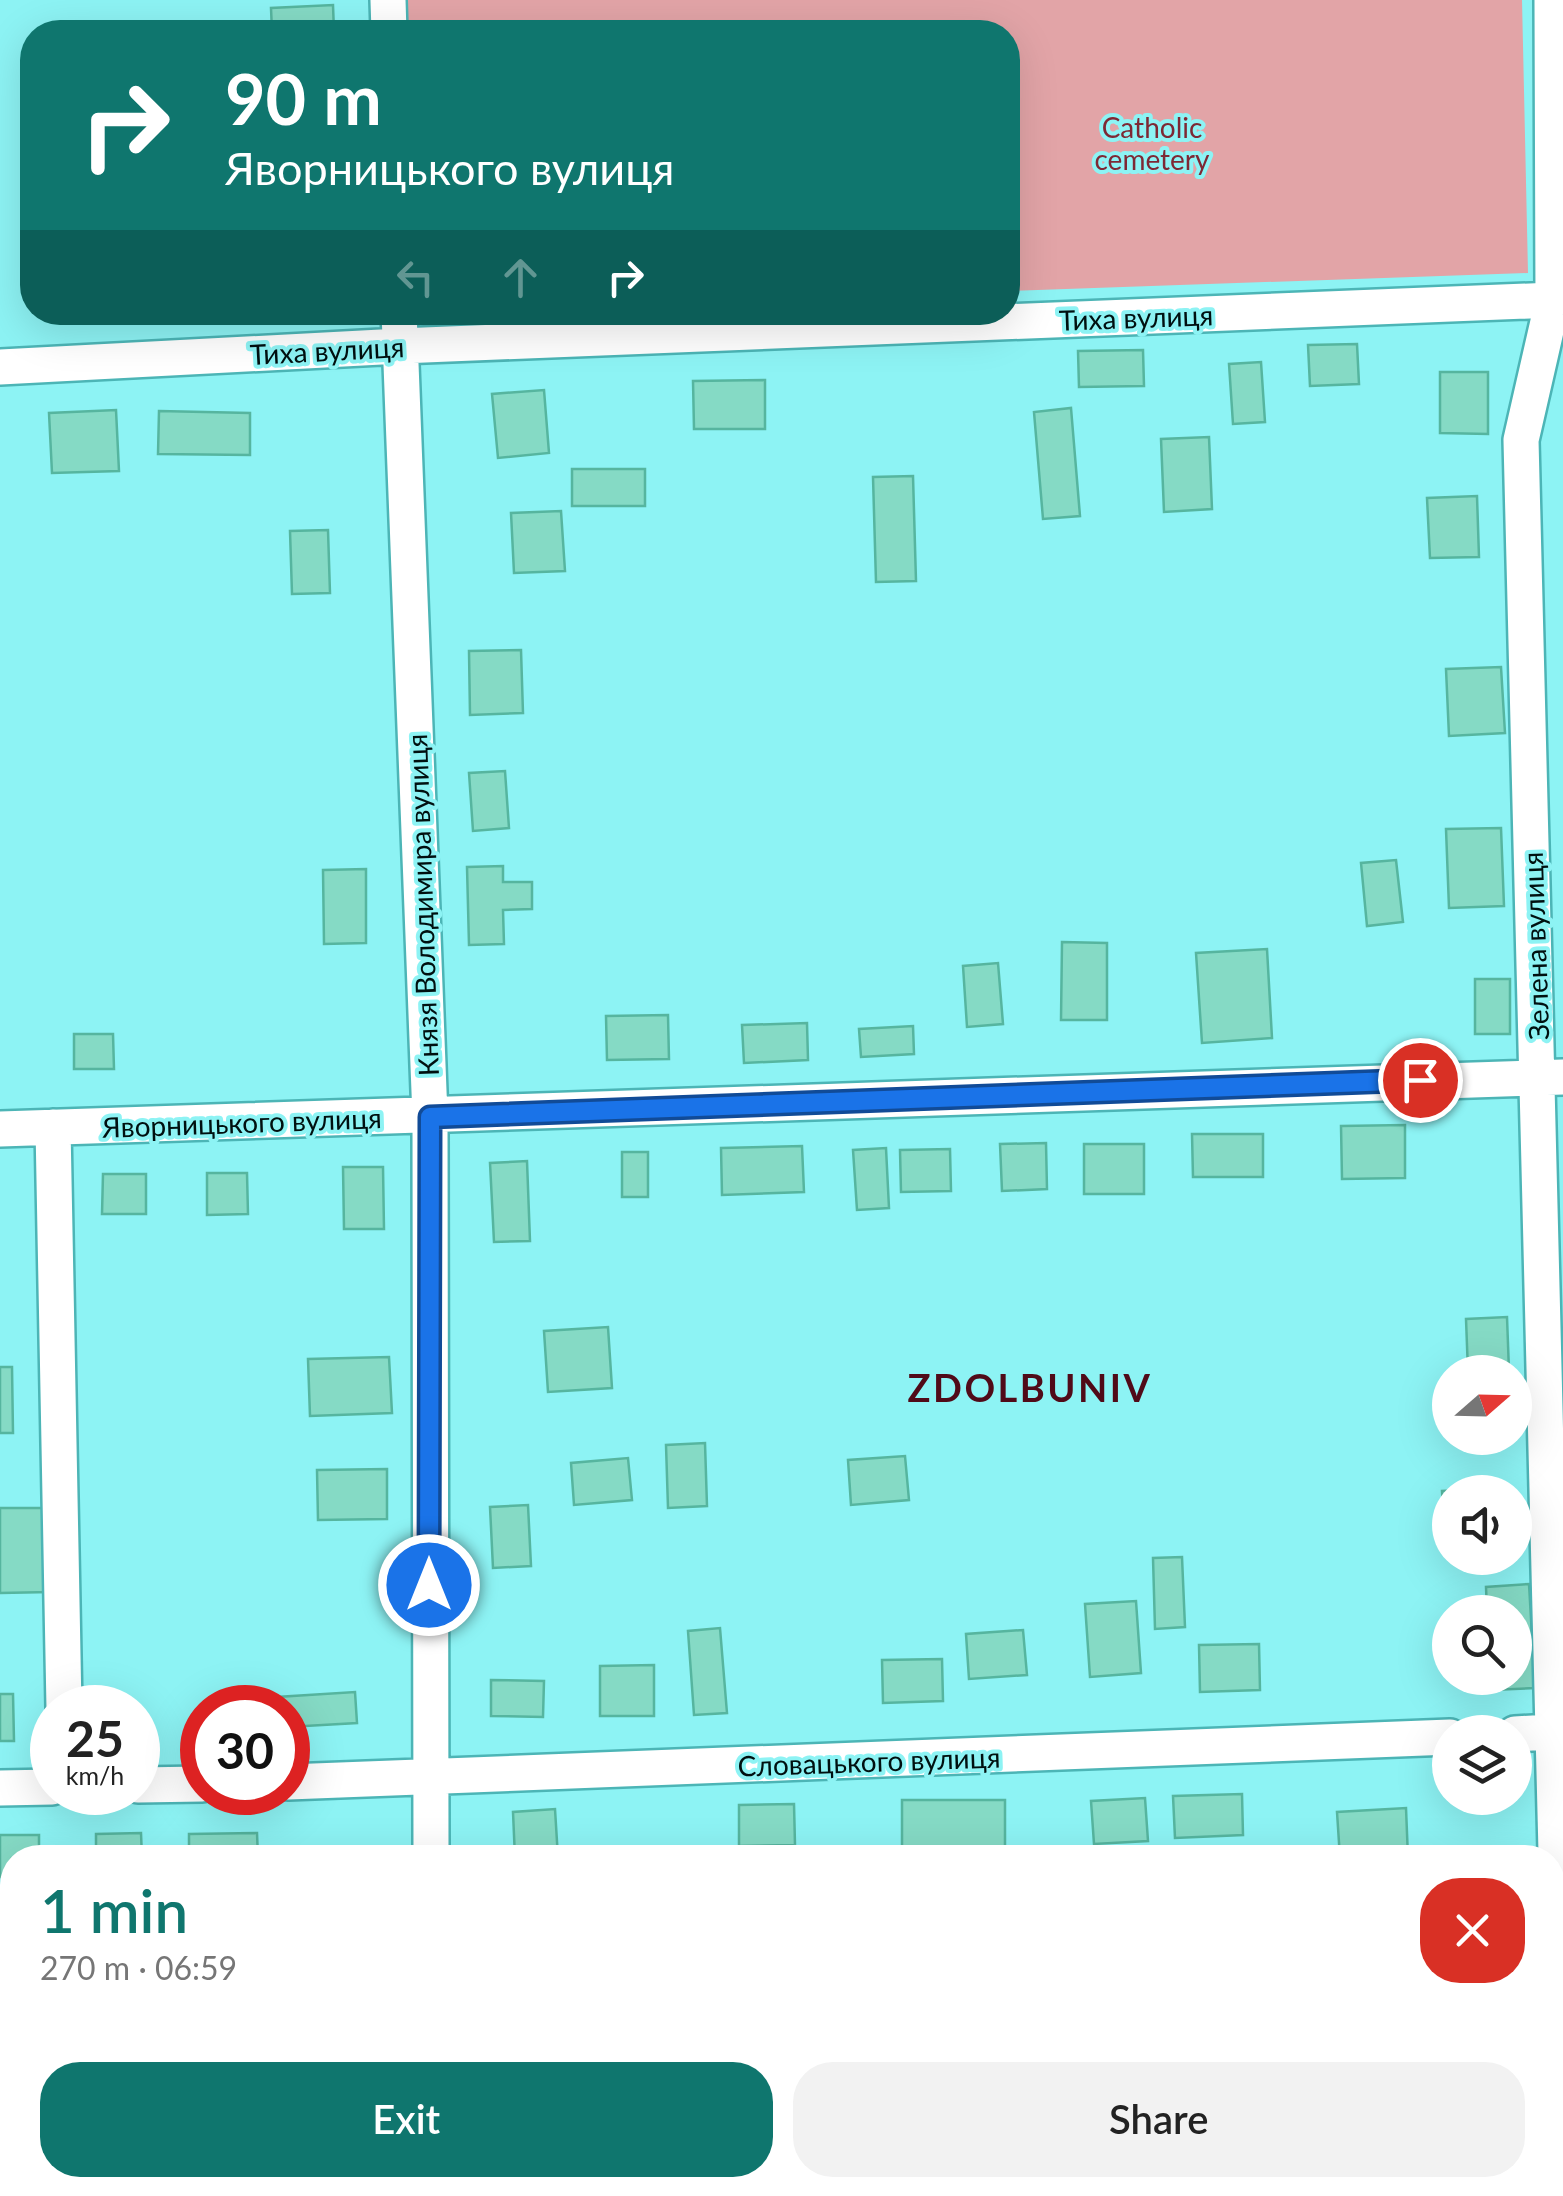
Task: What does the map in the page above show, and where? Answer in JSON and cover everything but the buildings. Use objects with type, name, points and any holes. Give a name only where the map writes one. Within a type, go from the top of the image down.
[{"type":"street","name":"Зелена вулиця","points":[[1541,1845],[1532,1733],[1551,1076],[1521,440],[1552,300],[1552,0]]},
{"type":"street","name":"Тиха вулиця","points":[[1020,313],[1552,300]]},
{"type":"street","name":"Тиха вулиця","points":[[0,366],[400,329],[559,325]]},
{"type":"street","name":"Князя Володимира вулиця","points":[[400,329],[430,1117],[432,1845]]},
{"type":"street","name":"Яворницького вулиця","points":[[0,1129],[1551,1076]]},
{"type":"street","points":[[53,1127],[64,1685]]},
{"type":"street","name":"Словацького вулиця","points":[[310,1782],[1432,1738]]},
{"type":"street","points":[[0,1788],[30,1787]]},
{"type":"green space","name":"Catholic cemetery","points":[[401,0],[1522,0],[1528,273],[1020,291],[1020,20],[402,20]]},
{"type":"district","name":"ZDOLBUNIV","points":[[1030,1387]]},
{"type":"route","points":[[429,1585],[430,1117],[1420,1080]]}]
